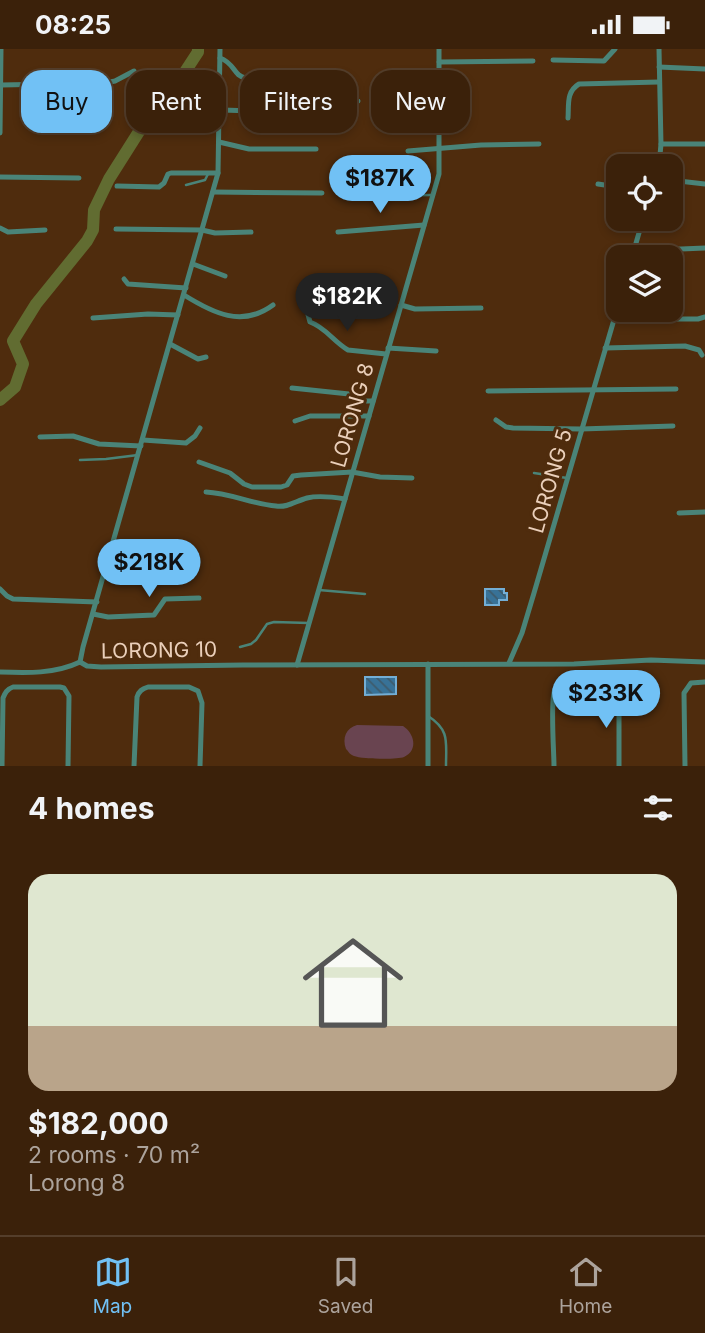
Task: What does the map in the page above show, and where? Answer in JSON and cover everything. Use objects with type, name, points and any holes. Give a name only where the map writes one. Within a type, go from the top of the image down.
[{"type":"street","points":[[0,133],[1,49]]},
{"type":"street","name":"LORONG 10","points":[[220,49],[220,70]]},
{"type":"street","name":"LORONG 8","points":[[297,665],[439,174],[439,49]]},
{"type":"street","points":[[553,60],[604,61],[615,49]]},
{"type":"street","points":[[659,49],[660,154]]},
{"type":"street","points":[[220,58],[228,61],[240,75]]},
{"type":"street","points":[[439,62],[533,61]]},
{"type":"street","points":[[659,67],[705,69]]},
{"type":"street","points":[[1,85],[105,83],[126,75]]},
{"type":"street","points":[[568,118],[569,96],[579,84],[659,82]]},
{"type":"street","points":[[226,110],[240,110],[253,100],[287,103],[358,101]]},
{"type":"street","name":"LORONG 10","points":[[219,133],[218,173],[82,647],[80,662],[87,666],[101,667],[574,664],[651,660],[705,662]]},
{"type":"street","points":[[219,142],[249,149],[316,149]]},
{"type":"street","points":[[408,151],[539,144]]},
{"type":"street","points":[[661,144],[705,144]]},
{"type":"street","points":[[117,186],[156,187],[164,183],[171,173],[218,173]]},
{"type":"street","points":[[0,177],[79,179]]},
{"type":"street","points":[[683,181],[705,184]]},
{"type":"street","points":[[598,184],[606,185]]},
{"type":"street","points":[[213,192],[322,193]]},
{"type":"street","points":[[338,232],[424,225]]},
{"type":"street","points":[[0,228],[8,232],[45,230]]},
{"type":"street","points":[[116,229],[251,232]]},
{"type":"street","points":[[683,250],[705,248]]},
{"type":"street","points":[[192,264],[225,276]]},
{"type":"street","points":[[124,279],[128,285],[186,288]]},
{"type":"street","points":[[184,295],[222,315],[250,316],[264,312],[273,305]]},
{"type":"street","points":[[401,305],[415,309],[481,308]]},
{"type":"street","points":[[306,307],[310,322],[318,325],[348,350],[436,351]]},
{"type":"street","points":[[93,318],[178,315]]},
{"type":"street","points":[[683,319],[705,317]]},
{"type":"street","name":"LORONG 5","points":[[509,663],[522,633],[613,322]]},
{"type":"street","points":[[170,344],[198,359],[206,357]]},
{"type":"street","points":[[605,348],[685,346],[699,350],[702,355]]},
{"type":"street","points":[[292,388],[349,394],[365,401],[373,401]]},
{"type":"street","points":[[488,391],[676,389]]},
{"type":"street","points":[[295,421],[310,416],[369,416]]},
{"type":"street","points":[[496,420],[513,428],[673,426]]},
{"type":"street","points":[[40,437],[74,436],[99,443],[186,443],[200,428]]},
{"type":"street","points":[[199,461],[230,473],[252,487],[281,487],[287,485],[293,476],[301,475],[352,473],[412,478]]},
{"type":"street","points":[[206,492],[278,507],[307,498],[345,499]]},
{"type":"street","points":[[678,513],[705,512]]},
{"type":"street","points":[[109,559],[183,555]]},
{"type":"street","points":[[0,589],[13,599],[96,602]]},
{"type":"street","points":[[93,614],[108,617],[144,617],[157,613],[165,599],[199,598]]},
{"type":"street","points":[[0,672],[44,673],[80,662]]},
{"type":"street","points":[[428,664],[428,766]]},
{"type":"street","points":[[554,766],[553,701],[558,685],[608,682],[617,690],[619,696],[620,766]]},
{"type":"street","points":[[685,766],[684,693],[691,683],[705,682]]},
{"type":"street","points":[[2,766],[3,698],[13,687],[60,687],[67,691],[68,766]]},
{"type":"street","points":[[134,766],[138,692],[148,687],[189,687],[198,691],[202,702],[200,766]]},
{"type":"lane","points":[[186,185],[205,180],[208,174]]},
{"type":"lane","points":[[361,196],[432,195]]},
{"type":"lane","points":[[80,460],[138,455]]},
{"type":"lane","points":[[534,473],[567,478]]},
{"type":"lane","points":[[319,590],[365,594]]},
{"type":"lane","points":[[240,647],[251,644],[267,624],[309,623]]},
{"type":"lane","points":[[428,716],[445,732],[446,766]]},
{"type":"shaded area","points":[[357,725],[403,726],[412,737],[412,750],[404,757],[394,759],[352,755],[346,749],[345,737],[350,728]]},
{"type":"building","points":[[485,589],[504,589],[507,600],[499,600],[499,605],[485,605]]},
{"type":"building","points":[[365,677],[396,677],[396,694],[365,695]]},
{"type":"waterway","points":[[0,400],[15,387],[23,364],[13,341],[36,304],[87,241],[93,230],[94,210],[109,179],[152,111],[179,81],[198,49]]}]
